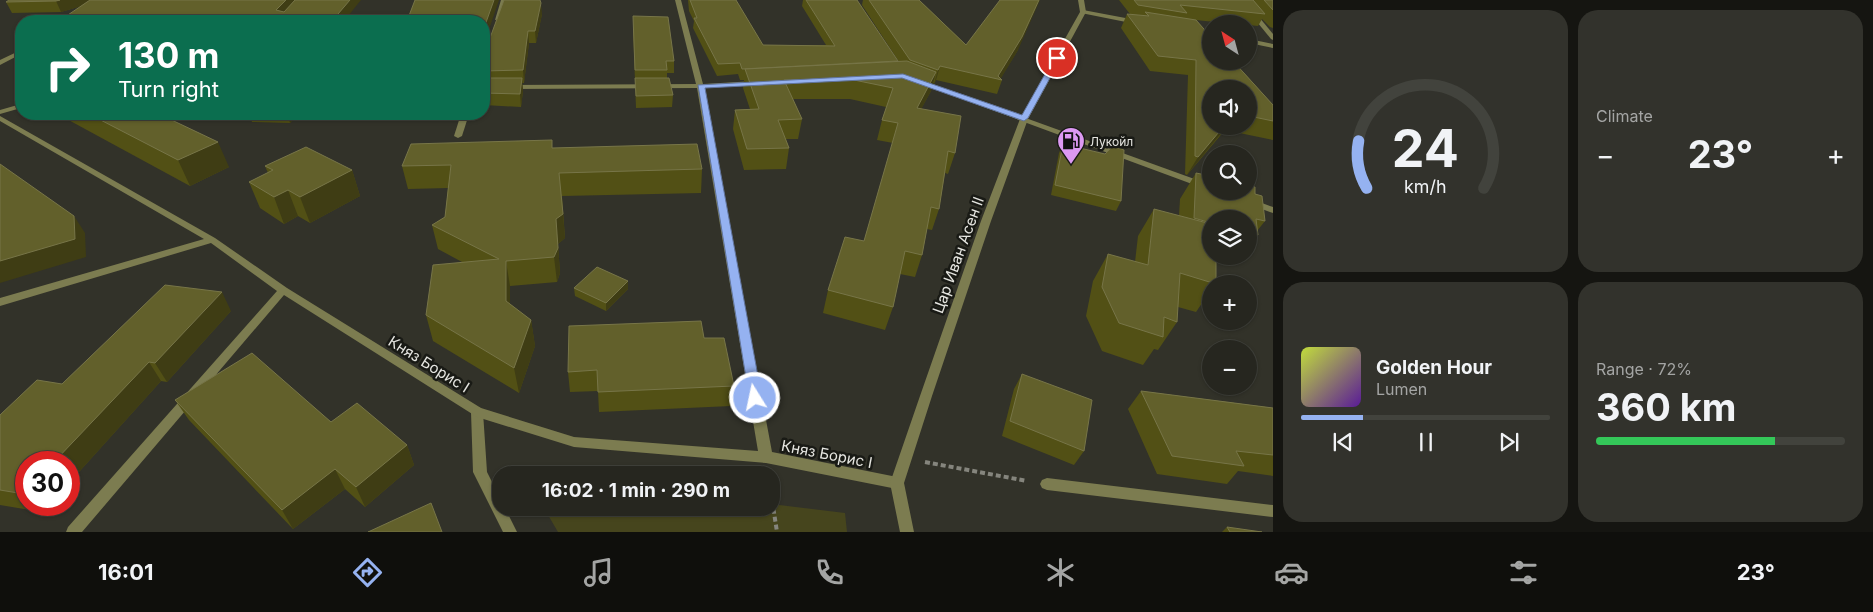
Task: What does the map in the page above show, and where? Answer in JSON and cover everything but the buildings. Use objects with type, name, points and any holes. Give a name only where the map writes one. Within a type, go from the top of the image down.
[{"type":"street","points":[[495,25],[504,0]]},
{"type":"street","points":[[678,0],[700,86],[766,457]]},
{"type":"street","points":[[1081,0],[1082,12],[1147,24]]},
{"type":"street","points":[[1242,0],[1273,38]]},
{"type":"street","name":"Цар Иван Асен II","points":[[907,532],[897,483],[905,459],[986,221],[1024,118],[1082,12]]},
{"type":"street","points":[[1258,43],[1273,46]]},
{"type":"street","points":[[0,63],[15,55]]},
{"type":"street","points":[[912,79],[1024,118],[1114,154],[1202,185]]},
{"type":"street","points":[[490,87],[700,86],[768,83]]},
{"type":"street","points":[[0,112],[15,108]]},
{"type":"street","name":"Княз Борис I","points":[[0,118],[212,240],[283,290],[477,412],[574,442],[766,457],[897,483]]},
{"type":"street","points":[[458,136],[463,120]]},
{"type":"street","points":[[1243,200],[1273,210]]},
{"type":"street","points":[[0,302],[212,240]]},
{"type":"street","points":[[74,532],[283,290]]},
{"type":"street","points":[[477,412],[480,472],[510,532]]},
{"type":"street","points":[[1047,484],[1273,511]]},
{"type":"path","points":[[905,459],[1047,484]]},
{"type":"path","points":[[775,516],[777,532]]},
{"type":"shaded area","points":[[780,505],[845,513],[847,532],[558,532],[549,516],[780,516]]},
{"type":"place","name":"Лукойл","points":[[1071,165]]},
{"type":"route","points":[[755,398],[700,86],[903,76],[1024,118],[1057,58]]}]
